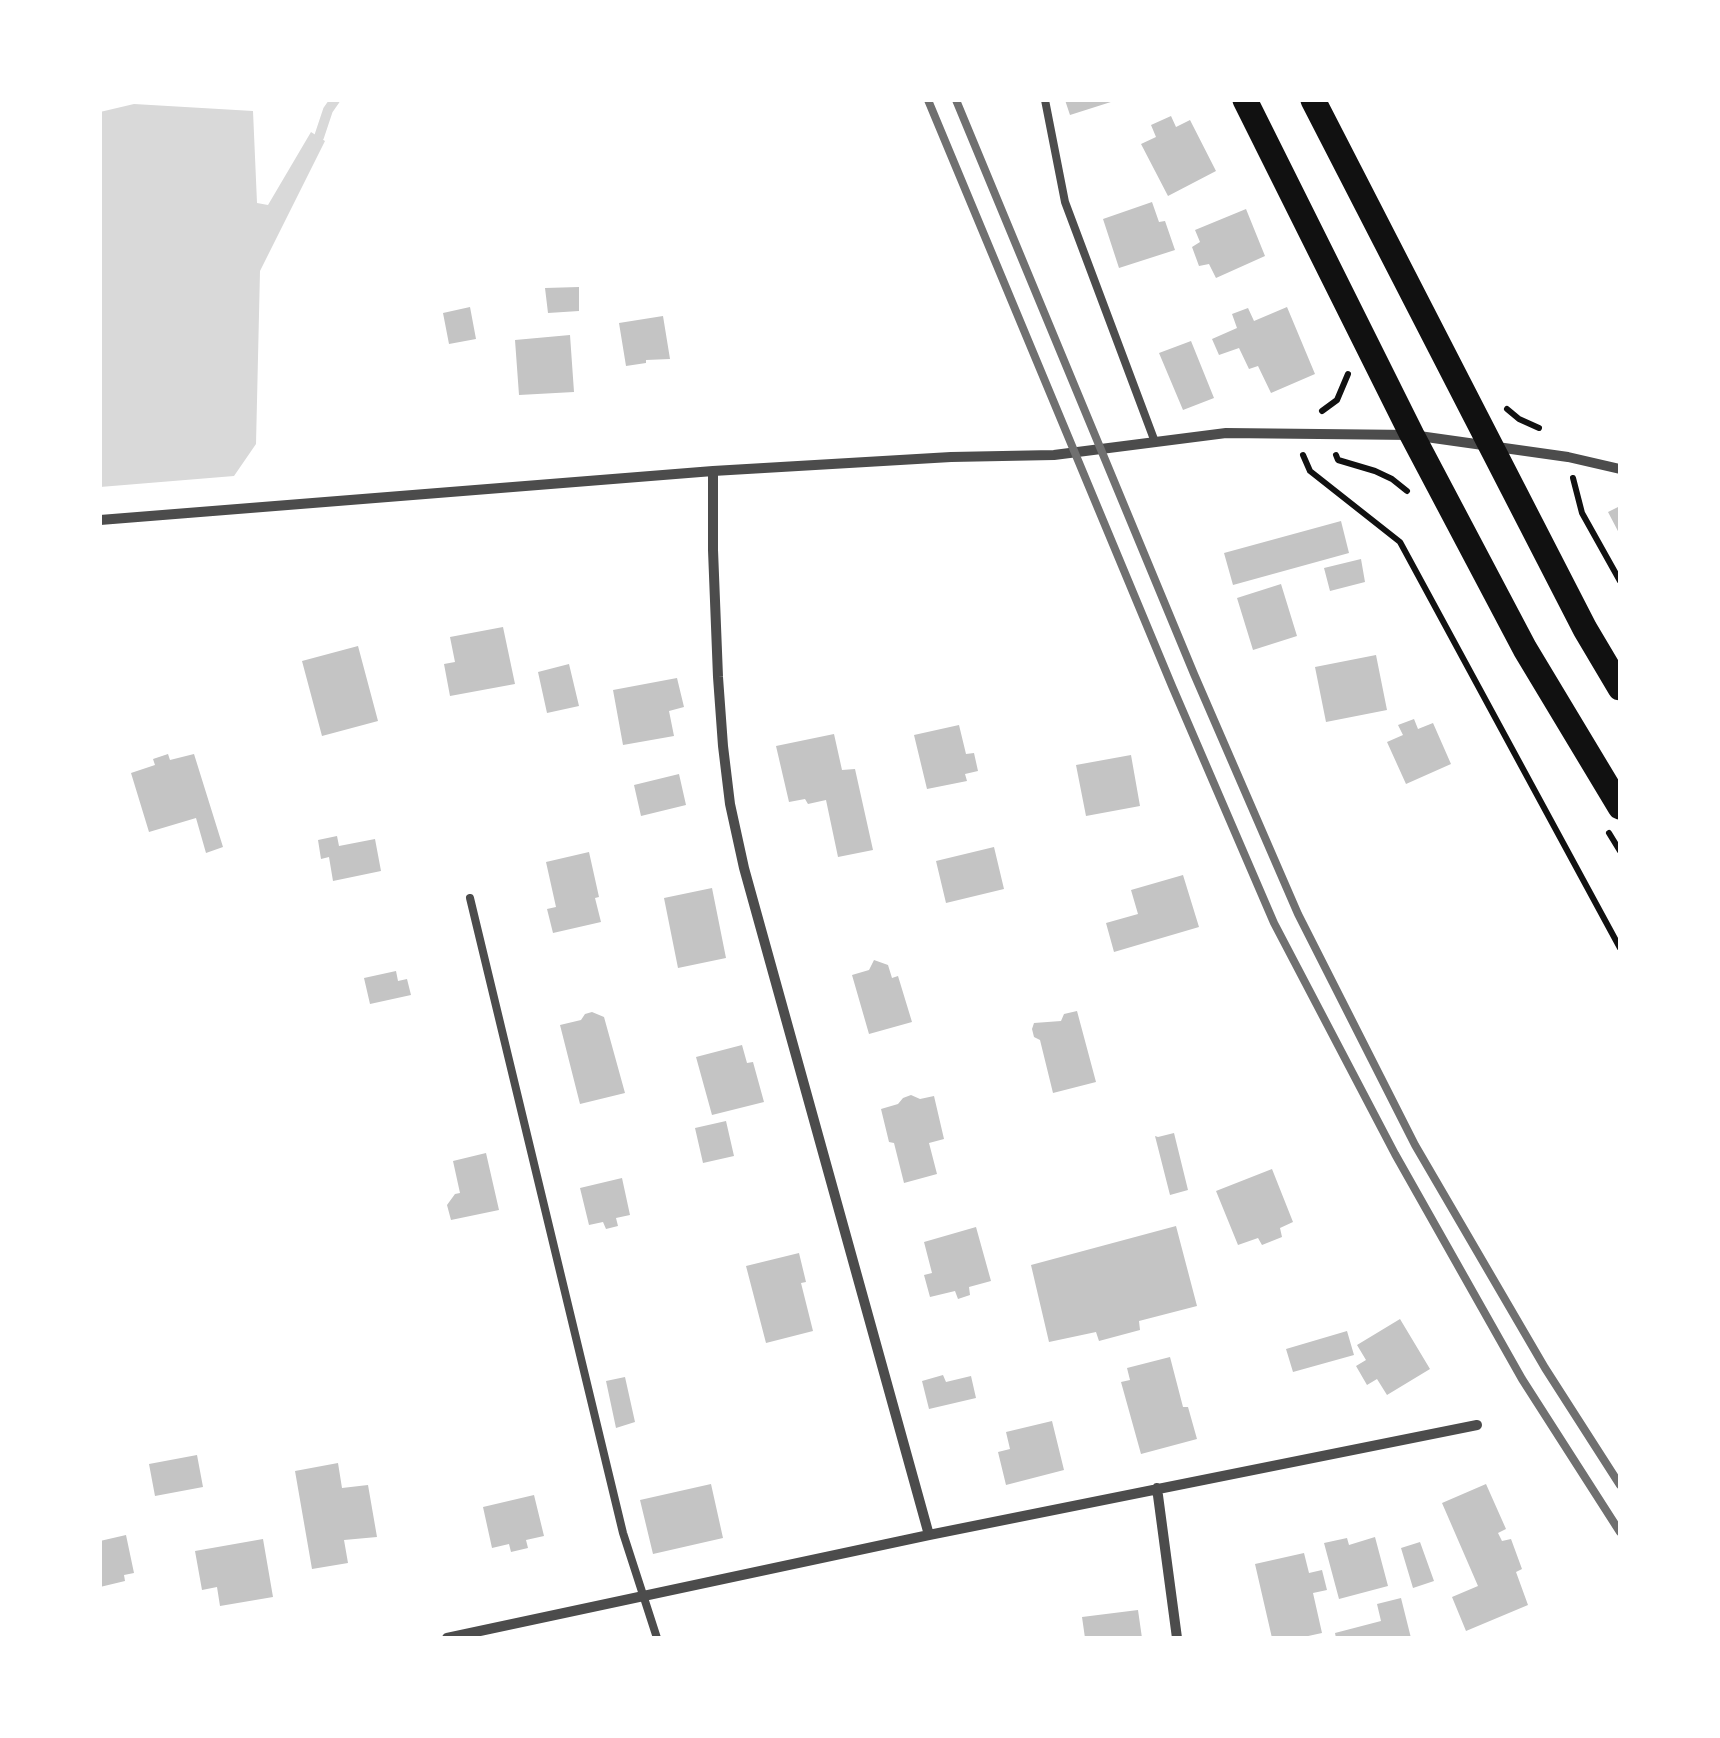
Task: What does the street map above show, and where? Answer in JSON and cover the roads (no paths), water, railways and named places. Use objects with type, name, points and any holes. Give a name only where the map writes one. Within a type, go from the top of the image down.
[{"type":"main road","points":[[1245,100],[1412,435],[1525,649],[1620,806]]},
{"type":"main road","points":[[1313,100],[1584,630],[1620,688]]},
{"type":"street","points":[[100,520],[713,471],[1054,455],[1226,433],[1412,435],[1620,468]]},
{"type":"street","points":[[713,471],[718,677],[730,804],[744,868],[928,1535]]},
{"type":"street","points":[[448,1638],[928,1535],[1477,1424]]},
{"type":"street","points":[[1157,1488],[1177,1638]]},
{"type":"lane","points":[[1046,100],[1066,202],[1155,442]]},
{"type":"lane","points":[[470,898],[623,1533],[657,1638]]},
{"type":"waterway","points":[[319,137],[335,100]]},
{"type":"railway","points":[[928,100],[1274,923],[1395,1154],[1522,1379],[1620,1532]]},
{"type":"railway","points":[[956,100],[1298,914],[1415,1145],[1545,1368],[1620,1485]]}]
